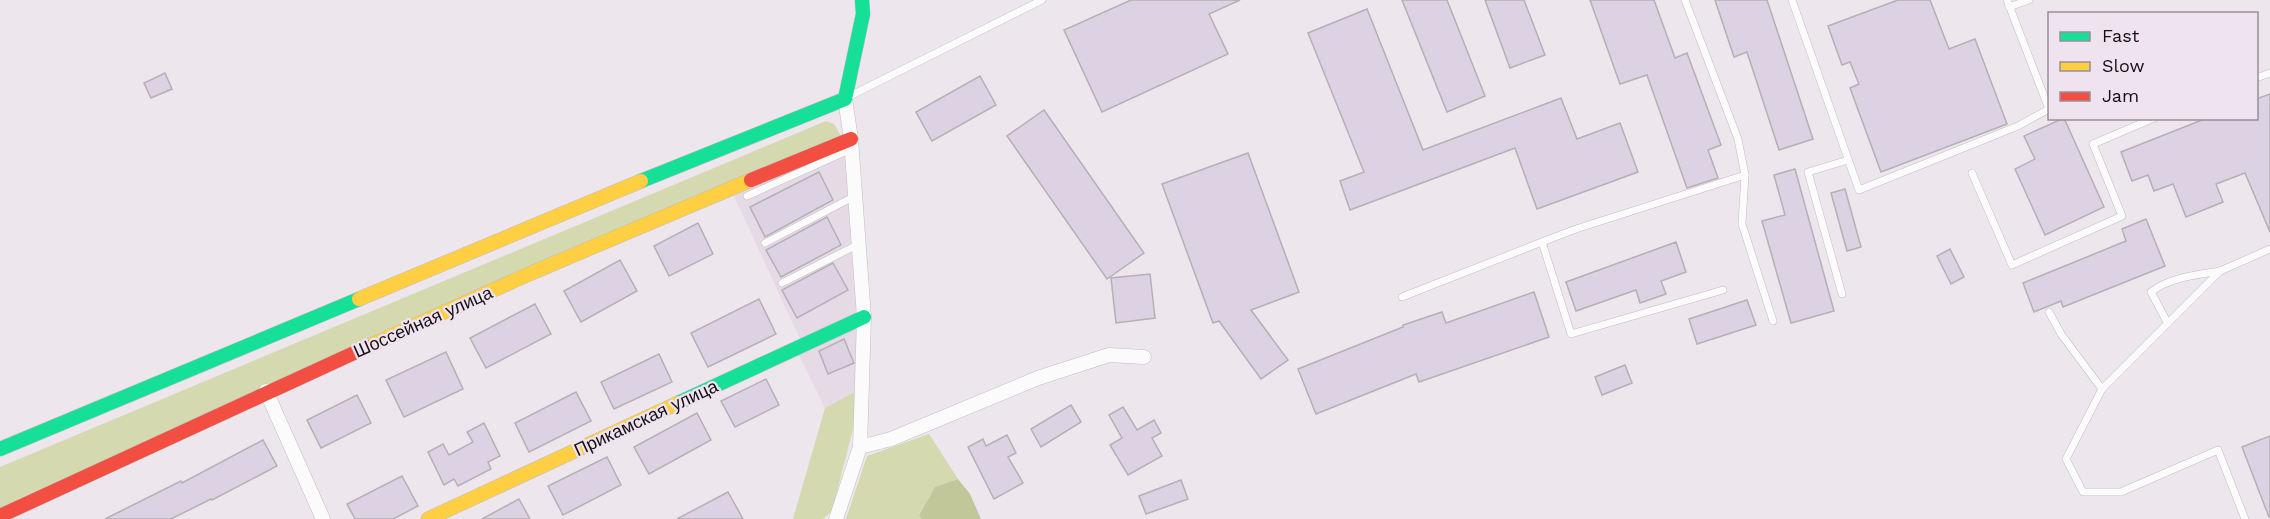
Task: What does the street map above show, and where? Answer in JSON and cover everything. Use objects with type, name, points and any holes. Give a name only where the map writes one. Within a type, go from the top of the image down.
[{"type":"street","points":[[836,519],[860,447],[864,317],[852,144],[845,99],[863,14],[862,0]]},
{"type":"street","points":[[0,449],[595,200],[845,99]]},
{"type":"street","name":"Шоссейная улица","points":[[0,516],[266,391],[708,197],[852,144]]},
{"type":"street","name":"Прикамская улица","points":[[428,519],[864,317]]},
{"type":"street","points":[[860,447],[891,439],[1038,378],[1109,355],[1144,357]]},
{"type":"street","points":[[266,391],[322,519]]},
{"type":"lane","points":[[845,99],[1042,0]]},
{"type":"lane","points":[[1685,0],[1738,139],[1745,175],[1742,224],[1773,321]]},
{"type":"lane","points":[[1792,0],[1859,190],[2018,126],[2048,110]]},
{"type":"lane","points":[[2029,0],[2008,3],[2048,106]]},
{"type":"lane","points":[[1972,173],[2012,265],[2122,216],[2093,144],[2149,120]]},
{"type":"lane","points":[[747,196],[852,144]]},
{"type":"lane","points":[[1842,294],[1808,172],[1848,160]]},
{"type":"lane","points":[[1402,297],[1576,229],[1745,175]]},
{"type":"lane","points":[[765,243],[855,196]]},
{"type":"lane","points":[[1542,242],[1571,334],[1723,290]]},
{"type":"lane","points":[[782,283],[859,244]]},
{"type":"lane","points":[[2168,322],[2151,292],[2158,286],[2182,278],[2220,271],[2270,249]]},
{"type":"lane","points":[[2220,271],[2102,388],[2066,459],[2083,492],[2121,492],[2218,450],[2245,519]]},
{"type":"lane","points":[[2049,312],[2061,334],[2102,388]]},
{"type":"shaded area","points":[[847,144],[861,315],[858,390],[825,408],[798,353],[801,341],[733,194]]},
{"type":"green space","points":[[826,121],[834,124],[841,136],[0,510],[0,467]]},
{"type":"green space","points":[[858,390],[853,429],[832,511],[823,519],[793,519],[825,408]]},
{"type":"green space","points":[[929,434],[958,479],[935,487],[919,514],[922,519],[846,519],[867,456]]},
{"type":"green space","points":[[958,479],[970,494],[981,519],[922,519],[919,515],[935,487]]},
{"type":"building","points":[[1131,0],[1240,0],[1209,14],[1228,54],[1102,112],[1064,30]]},
{"type":"building","points":[[1402,0],[1447,0],[1485,96],[1447,112]]},
{"type":"building","points":[[1485,0],[1524,0],[1545,55],[1510,68]]},
{"type":"building","points":[[1590,0],[1654,0],[1675,58],[1687,53],[1721,145],[1708,150],[1718,178],[1687,188],[1647,75],[1620,84]]},
{"type":"building","points":[[1715,0],[1767,0],[1813,139],[1779,150],[1747,52],[1734,57]]},
{"type":"building","points":[[1898,0],[1930,0],[1949,49],[1975,39],[2007,124],[1881,172],[1850,88],[1859,84],[1850,62],[1842,65],[1828,26]]},
{"type":"building","points":[[1367,9],[1423,150],[1561,98],[1577,139],[1620,123],[1638,172],[1537,209],[1515,148],[1350,210],[1340,181],[1364,172],[1308,33]]},
{"type":"building","points":[[165,73],[172,89],[151,98],[144,83]]},
{"type":"building","points":[[980,76],[996,105],[932,141],[916,112]]},
{"type":"building","points":[[2270,94],[2270,232],[2245,173],[2216,184],[2223,202],[2186,217],[2173,184],[2154,191],[2148,175],[2132,181],[2121,152],[2202,120],[2258,120],[2258,98]]},
{"type":"building","points":[[1044,110],[1144,253],[1107,279],[1007,136]]},
{"type":"building","points":[[2060,120],[2065,120],[2104,207],[2045,235],[2015,169],[2035,159],[2024,136]]},
{"type":"building","points":[[1248,153],[1299,292],[1251,310],[1288,360],[1261,379],[1219,321],[1213,323],[1162,184]]},
{"type":"building","points":[[1795,169],[1834,311],[1791,323],[1762,221],[1785,215],[1774,175]]},
{"type":"building","points":[[819,172],[833,200],[765,237],[750,207]]},
{"type":"building","points":[[1845,189],[1861,247],[1847,251],[1831,193]]},
{"type":"building","points":[[827,217],[841,245],[781,277],[766,250]]},
{"type":"building","points":[[2146,219],[2165,266],[2063,307],[2061,301],[2034,312],[2023,283],[2126,241],[2122,229]]},
{"type":"building","points":[[698,223],[713,254],[669,276],[654,246]]},
{"type":"building","points":[[1676,242],[1686,272],[1661,281],[1666,294],[1640,303],[1636,290],[1576,311],[1566,282]]},
{"type":"building","points":[[1950,249],[1964,277],[1951,284],[1937,256]]},
{"type":"building","points":[[620,260],[637,291],[581,322],[564,291]]},
{"type":"building","points":[[833,263],[848,290],[797,318],[782,290]]},
{"type":"building","points":[[1150,274],[1155,318],[1116,323],[1111,278]]},
{"type":"building","points":[[1534,292],[1549,337],[1419,382],[1416,374],[1316,414],[1298,369],[1403,327],[1403,325],[1442,312],[1446,323]]},
{"type":"building","points":[[759,299],[776,334],[708,367],[691,333]]},
{"type":"building","points":[[1747,300],[1756,325],[1697,344],[1689,319]]},
{"type":"building","points":[[535,304],[551,334],[486,368],[470,338]]},
{"type":"building","points":[[844,339],[854,363],[828,374],[819,351]]},
{"type":"building","points":[[446,352],[463,389],[404,417],[386,380]]},
{"type":"building","points":[[659,354],[672,382],[614,409],[601,382]]},
{"type":"building","points":[[1625,365],[1632,383],[1602,395],[1595,377]]},
{"type":"building","points":[[766,379],[779,405],[735,427],[721,401]]},
{"type":"building","points":[[576,392],[591,421],[529,452],[515,423]]},
{"type":"building","points":[[357,395],[371,423],[321,448],[307,420]]},
{"type":"building","points":[[1071,405],[1081,422],[1041,447],[1031,429]]},
{"type":"building","points":[[1123,407],[1137,430],[1154,420],[1161,433],[1152,438],[1162,456],[1128,475],[1110,445],[1122,438],[1109,415]]},
{"type":"building","points":[[697,413],[711,440],[649,474],[634,447]]},
{"type":"building","points":[[484,423],[500,456],[488,462],[491,469],[458,486],[454,479],[444,485],[428,452],[443,444],[449,455],[473,442],[467,432]]},
{"type":"building","points":[[1007,435],[1016,453],[1008,457],[1023,483],[994,499],[968,447],[983,439],[986,446]]},
{"type":"building","points":[[2270,436],[2270,517],[2269,517],[2242,447]]},
{"type":"building","points":[[263,440],[277,466],[212,500],[171,519],[105,519],[181,481],[182,483]]},
{"type":"building","points":[[607,457],[621,485],[563,515],[548,486]]},
{"type":"building","points":[[402,476],[418,506],[393,519],[355,519],[347,504]]},
{"type":"building","points":[[1181,480],[1188,499],[1146,514],[1139,496]]},
{"type":"building","points":[[728,492],[743,519],[677,519]]},
{"type":"building","points":[[519,499],[530,519],[482,519]]},
{"type":"traffic: fast","points":[[641,181],[845,99],[863,14],[862,0]]},
{"type":"traffic: fast","points":[[0,449],[359,299]]},
{"type":"traffic: fast","points":[[678,403],[864,317]]},
{"type":"traffic: slow","points":[[367,347],[529,274],[751,180]]},
{"type":"traffic: slow","points":[[359,299],[641,181]]},
{"type":"traffic: slow","points":[[428,519],[678,403]]},
{"type":"traffic: jam","points":[[751,180],[851,139]]},
{"type":"traffic: jam","points":[[0,516],[367,347]]}]
